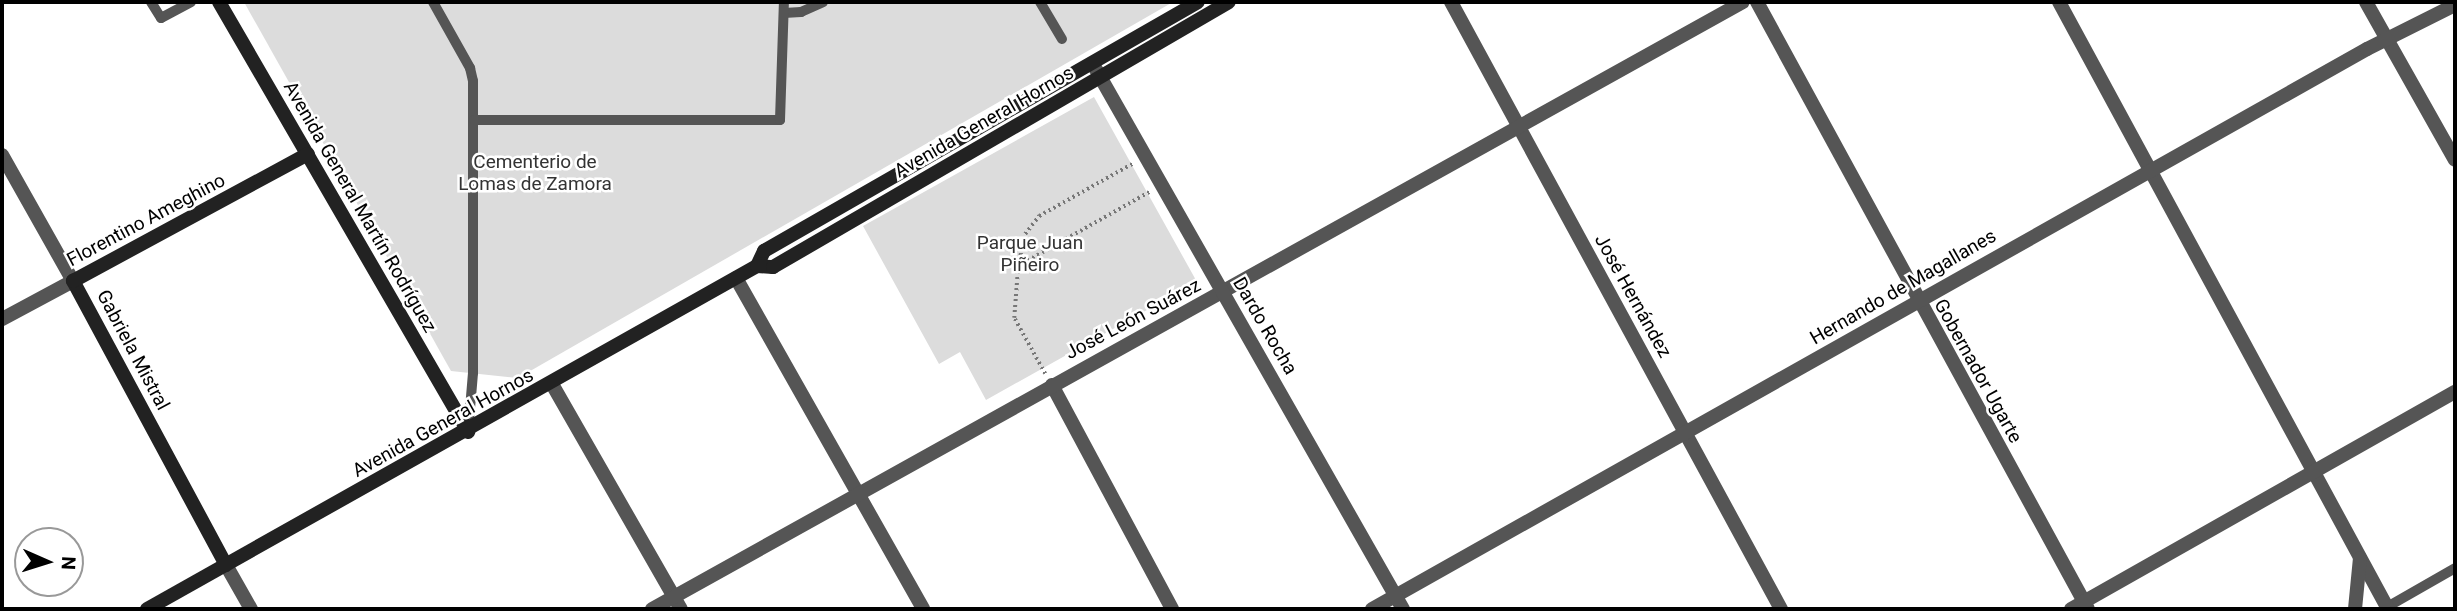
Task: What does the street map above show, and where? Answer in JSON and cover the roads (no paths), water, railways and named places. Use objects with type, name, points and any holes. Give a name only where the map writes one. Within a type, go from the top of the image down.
[{"type":"main road","name":"Avenida General Martín Rodríguez","points":[[219,2],[468,432]]},
{"type":"main road","name":"Avenida General Hornos","points":[[757,266],[764,251],[1198,2]]},
{"type":"main road","name":"Avenida General Hornos","points":[[146,609],[468,432],[757,266],[773,267],[1229,2]]},
{"type":"main road","name":"Florentino Ameghino","points":[[73,281],[308,154]]},
{"type":"main road","name":"Gabriela Mistral","points":[[73,281],[226,565]]},
{"type":"street","name":"José Hernández","points":[[1451,2],[1781,609]]},
{"type":"street","name":"José León Suárez","points":[[652,609],[677,603],[1052,385],[1743,2]]},
{"type":"street","name":"Gobernador Ugarte","points":[[1757,2],[2081,607]]},
{"type":"street","points":[[2059,2],[2317,472],[2388,608]]},
{"type":"street","points":[[2366,2],[2455,159]]},
{"type":"street","name":"Hernando de Magallanes","points":[[1372,609],[1399,603],[1916,301],[2455,5]]},
{"type":"street","name":"Dardo Rocha","points":[[1091,63],[1399,603]]},
{"type":"street","name":"Gabriela Mistral","points":[[2,155],[73,281]]},
{"type":"street","points":[[736,278],[923,609]]},
{"type":"street","name":"Florentino Ameghino","points":[[2,319],[73,281]]},
{"type":"street","points":[[552,384],[677,603]]},
{"type":"street","points":[[1052,385],[1172,609]]},
{"type":"street","points":[[2081,607],[2455,392]]},
{"type":"street","points":[[2355,609],[2360,558]]},
{"type":"street","points":[[226,565],[251,609]]},
{"type":"lane","points":[[151,2],[161,18],[191,2]]},
{"type":"lane","points":[[433,2],[470,68],[474,120],[473,373],[468,432]]},
{"type":"lane","points":[[474,120],[774,122],[783,113],[784,7],[801,12],[823,2]]},
{"type":"lane","points":[[1040,2],[1062,39]]},
{"type":"lane","points":[[2388,608],[2455,568]]},
{"type":"park label","name":"Cementerio de Lomas de Zamora","points":[[535,173]]},
{"type":"park label","name":"Parque Juan Piñeiro","points":[[1030,254]]}]
